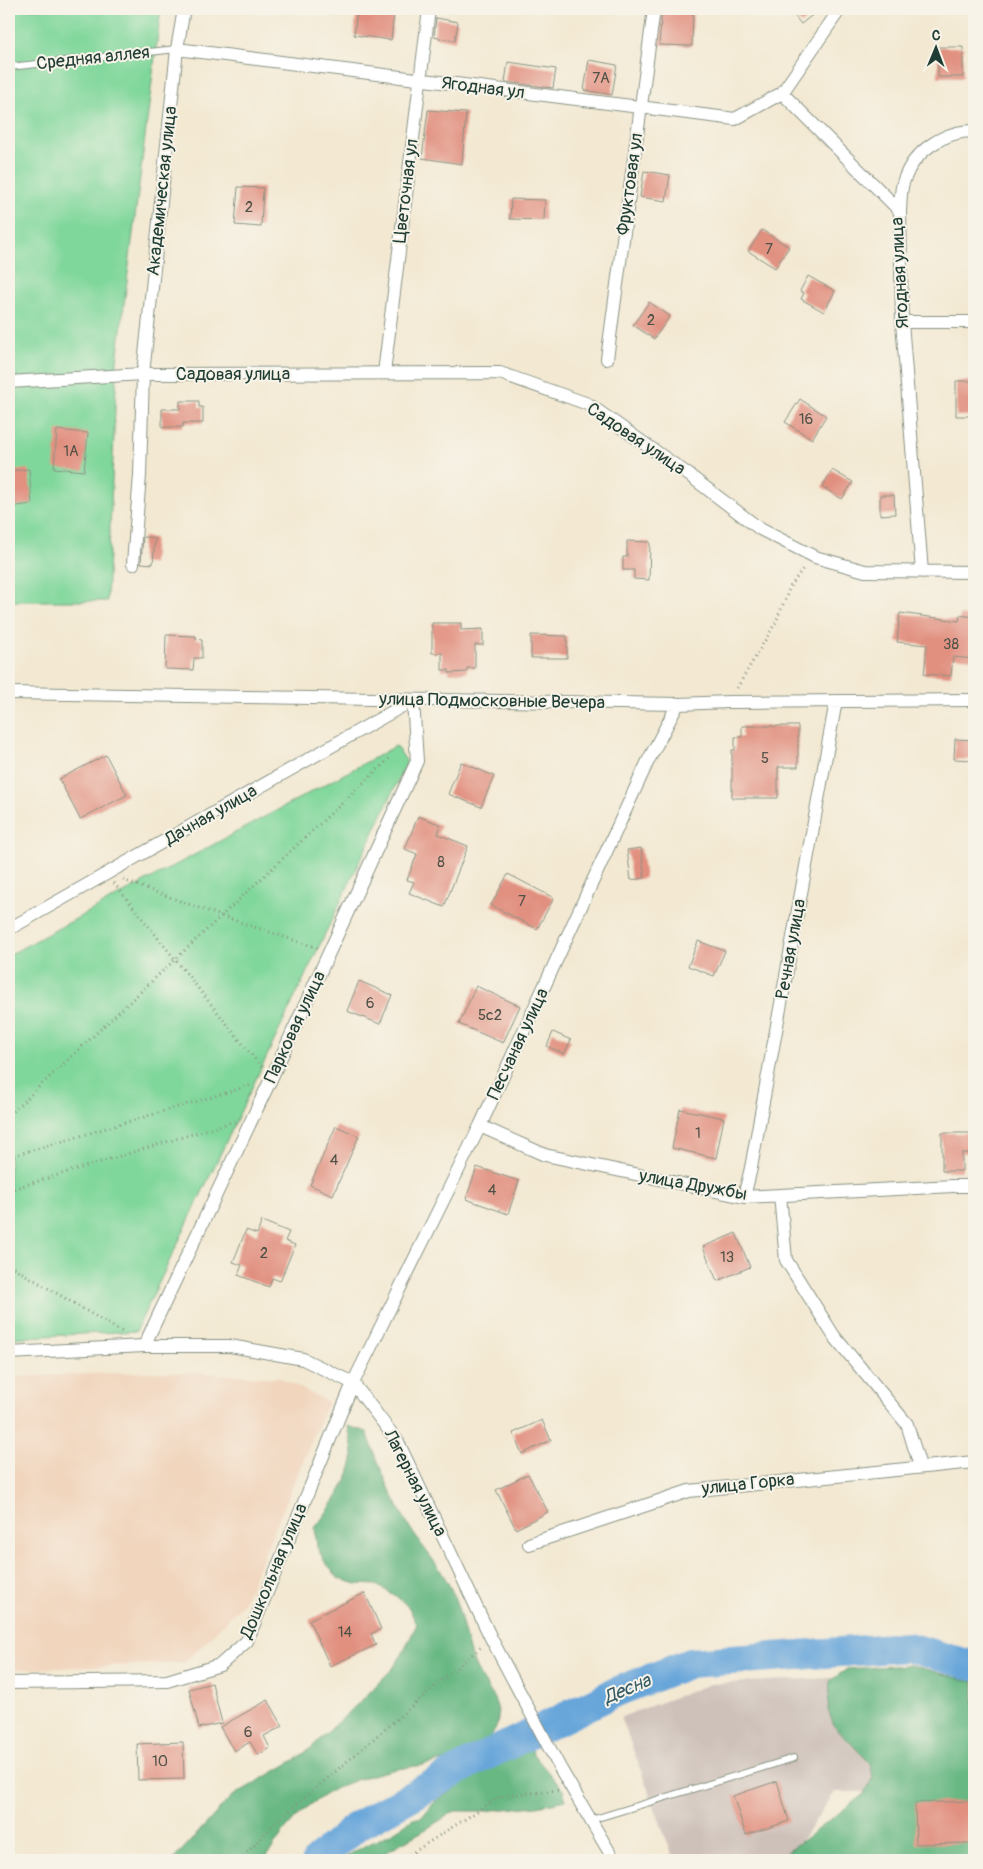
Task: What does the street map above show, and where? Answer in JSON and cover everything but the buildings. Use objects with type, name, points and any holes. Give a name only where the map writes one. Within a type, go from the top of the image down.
[{"type":"street","name":"Академическая улица","points":[[133,564],[140,475],[143,374],[177,50],[184,9]]},
{"type":"street","name":"Цветочная ул","points":[[384,373],[429,9]]},
{"type":"street","name":"Фруктовая ул","points":[[607,359],[654,9]]},
{"type":"street","points":[[782,93],[840,9]]},
{"type":"street","name":"Ягодная ул","points":[[177,50],[735,119],[782,93]]},
{"type":"street","name":"Ягодная улица","points":[[782,93],[900,211],[902,322],[922,572]]},
{"type":"street","points":[[900,211],[903,180],[918,154],[945,136],[974,131]]},
{"type":"street","points":[[902,322],[974,322]]},
{"type":"street","name":"Садовая улица","points":[[9,382],[143,374],[500,373],[588,404],[689,475],[760,529],[815,556],[865,571],[974,572]]},
{"type":"street","name":"улица Подмосковные Вечера","points":[[9,693],[678,704],[974,700]]},
{"type":"street","name":"Дачная улица","points":[[9,929],[413,700]]},
{"type":"street","name":"Парковая улица","points":[[144,1346],[271,1079],[417,761],[413,700]]},
{"type":"street","name":"Речная улица","points":[[744,1197],[751,1168],[836,701]]},
{"type":"street","name":"Песчаная улица","points":[[353,1382],[480,1126],[648,761],[678,704]]},
{"type":"street","name":"улица Дружбы","points":[[480,1126],[545,1155],[744,1197],[974,1186]]},
{"type":"street","points":[[780,1195],[786,1260],[834,1336],[907,1424],[920,1466]]},
{"type":"street","name":"Лагерная улица","points":[[9,1353],[144,1346],[230,1346],[303,1359],[353,1382],[398,1442],[491,1638],[560,1768],[572,1786]]},
{"type":"street","name":"Дошкольная улица","points":[[9,1683],[167,1681],[220,1665],[247,1641],[353,1382]]},
{"type":"street","name":"улица Горка","points":[[529,1544],[689,1490],[974,1462]]},
{"type":"street","points":[[572,1786],[614,1860]]},
{"type":"lane","name":"Средняя аллея","points":[[9,67],[177,50]]},
{"type":"lane","points":[[591,1820],[794,1758]]},
{"type":"path","points":[[729,702],[776,622],[790,587],[800,571],[815,556]]},
{"type":"path","points":[[9,1115],[390,758]]},
{"type":"path","points":[[107,874],[221,916],[330,952]]},
{"type":"path","points":[[9,1157],[271,1079],[107,874]]},
{"type":"path","points":[[9,1190],[252,1116]]},
{"type":"path","points":[[9,1265],[144,1346]]},
{"type":"path","points":[[240,1860],[274,1824],[491,1638]]},
{"type":"path","points":[[401,1860],[501,1796],[550,1792],[572,1786]]},
{"type":"shaded area","points":[[142,1372],[201,1373],[281,1378],[328,1402],[244,1602],[185,1663],[9,1670],[9,1377]]},
{"type":"shaded area","points":[[906,1674],[974,1791],[835,1792],[788,1860],[674,1860],[621,1717],[710,1684]]},
{"type":"green space","points":[[9,9],[161,9],[117,361],[107,601],[9,601]]},
{"type":"green space","points":[[396,746],[407,762],[136,1331],[9,1338],[9,955]]},
{"type":"green space","points":[[348,1426],[367,1432],[399,1508],[412,1531],[443,1574],[452,1591],[471,1656],[495,1701],[498,1716],[497,1724],[491,1736],[481,1746],[468,1753],[436,1763],[371,1775],[342,1786],[324,1796],[295,1819],[279,1838],[265,1860],[173,1860],[231,1797],[296,1759],[311,1748],[366,1696],[393,1668],[403,1653],[417,1624],[408,1606],[393,1594],[376,1585],[357,1584],[339,1579],[326,1564],[317,1547],[315,1528],[341,1490],[352,1464],[353,1450]]},
{"type":"green space","points":[[909,1665],[974,1682],[974,1860],[777,1860],[864,1794],[873,1777],[870,1763],[834,1726],[828,1710],[830,1681],[847,1669]]},
{"type":"green space","points":[[532,1747],[533,1754],[563,1790],[566,1800],[537,1806],[483,1811],[455,1811],[389,1850],[377,1860],[342,1860],[354,1851],[390,1834],[413,1819],[422,1817],[434,1802],[458,1787],[479,1769],[515,1757]]},
{"type":"waterway","name":"Десна","points":[[317,1860],[357,1826],[475,1761],[616,1692],[690,1663],[907,1647],[974,1666]]}]
